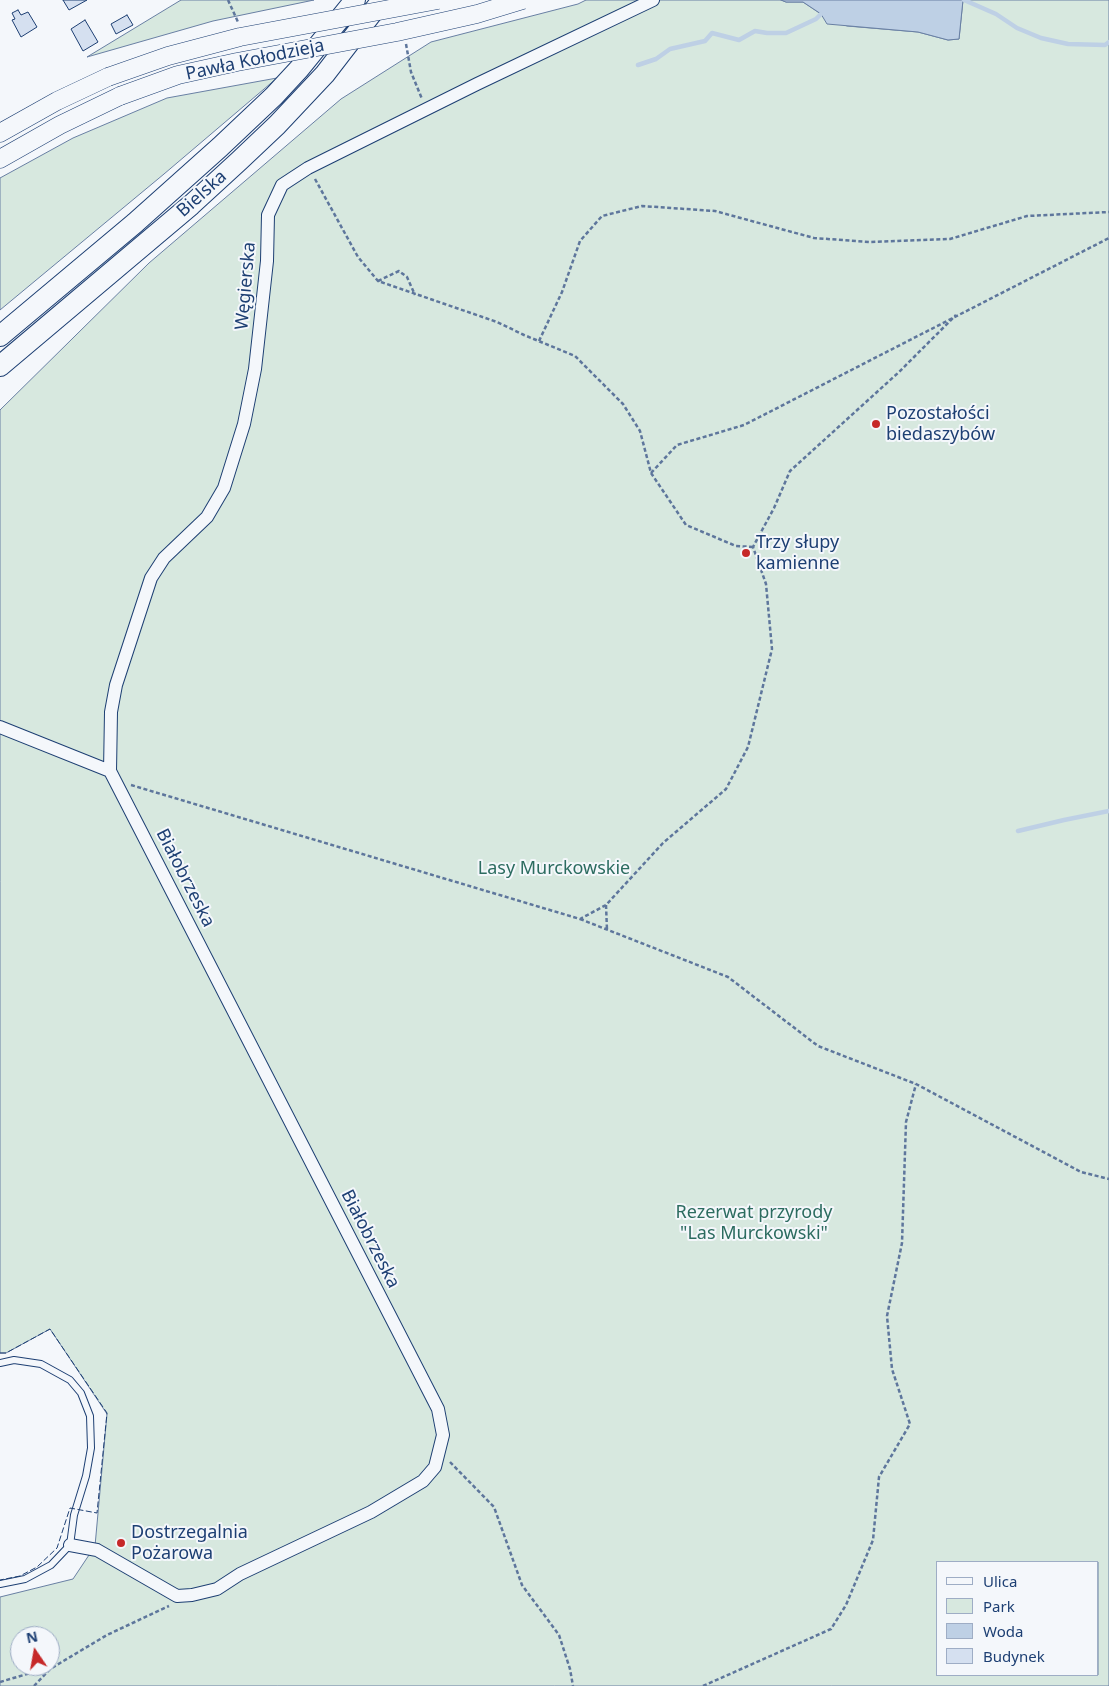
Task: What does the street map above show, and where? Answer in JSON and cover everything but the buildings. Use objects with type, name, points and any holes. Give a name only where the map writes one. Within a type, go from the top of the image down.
[{"type":"main road","name":"Bielska","points":[[0,336],[135,223],[274,96],[299,69],[355,0]]},
{"type":"main road","name":"Bielska","points":[[0,366],[239,161],[325,74],[382,0]]},
{"type":"street","name":"Pawła Kołodzieja","points":[[0,132],[57,101],[108,77],[168,56],[240,37],[438,0]]},
{"type":"street","name":"Pawła Kołodzieja","points":[[0,159],[60,125],[120,96],[178,75],[398,32],[477,14],[523,0]]},
{"type":"street","name":"Węgierska","points":[[110,771],[110,712],[116,685],[151,578],[164,558],[208,517],[224,488],[244,424],[255,369],[267,261],[268,215],[282,185],[308,168],[653,0]]},
{"type":"street","points":[[0,727],[110,771]]},
{"type":"street","name":"Białobrzeska","points":[[110,771],[438,1409],[443,1435],[435,1467],[423,1481],[398,1497],[240,1574],[217,1589],[192,1595],[177,1596]]},
{"type":"street","points":[[70,1545],[97,1550],[177,1596]]},
{"type":"lane","points":[[0,1363],[14,1360],[41,1364],[70,1380],[81,1393],[90,1416],[91,1448],[86,1476],[74,1515],[70,1545],[51,1565],[25,1579],[0,1584]]},
{"type":"path","points":[[228,0],[238,24]]},
{"type":"path","points":[[405,43],[411,72],[427,109]]},
{"type":"path","points":[[308,168],[358,257],[378,281],[496,322],[575,356],[624,404],[640,431],[651,473],[686,525],[736,546],[753,547]]},
{"type":"path","points":[[539,341],[562,292],[580,241],[602,216],[642,206],[715,211],[814,238],[870,242],[950,239],[1027,216],[1109,212]]},
{"type":"path","points":[[651,473],[677,445],[744,425],[1109,238]]},
{"type":"path","points":[[378,281],[399,271],[407,277],[415,295]]},
{"type":"path","points":[[580,919],[606,905],[663,843],[726,788],[748,747],[772,649],[766,584],[753,547],[774,508],[790,471],[899,372],[956,315]]},
{"type":"path","points":[[110,771],[126,783],[580,919],[728,977],[818,1046],[916,1084],[1081,1172],[1109,1179]]},
{"type":"path","points":[[606,905],[607,930]]},
{"type":"path","points":[[703,1686],[832,1630],[846,1605],[873,1540],[879,1477],[910,1424],[892,1369],[887,1316],[902,1243],[906,1122],[916,1084]]},
{"type":"path","points":[[440,1452],[494,1507],[522,1585],[559,1635],[570,1669],[573,1686]]},
{"type":"path","points":[[60,1663],[107,1635],[173,1604],[177,1596]]},
{"type":"path","points":[[0,1682],[20,1676]]},
{"type":"path","points":[[34,1686],[43,1676]]},
{"type":"green space","points":[[181,0],[314,0],[213,21],[87,57]]},
{"type":"green space","name":"Lasy Murckowskie","points":[[586,0],[781,0],[786,2],[803,2],[821,14],[847,26],[918,32],[948,40],[959,39],[963,0],[1109,0],[1109,1686],[0,1686],[0,1597],[73,1579],[95,1546],[107,1414],[50,1329],[6,1353],[0,1353],[0,410],[149,263],[341,99],[431,42],[578,4]]},
{"type":"green space","points":[[277,78],[0,310],[0,178],[73,138],[167,98]]},
{"type":"water","points":[[781,0],[963,0],[959,39],[948,40],[918,32],[827,24],[821,14],[803,2],[786,2]]},
{"type":"waterway","points":[[964,0],[996,14],[1017,28],[1041,38],[1068,44],[1105,45],[1109,42]]},
{"type":"waterway","points":[[638,65],[656,59],[670,49],[705,41],[712,33],[739,40],[755,31],[786,33],[816,19],[821,14]]},
{"type":"waterway","points":[[1018,831],[1109,811]]},
{"type":"fence","points":[[0,1353],[6,1353],[50,1329],[107,1413],[97,1513],[70,1508],[57,1548],[37,1567],[20,1576],[0,1580]]},
{"type":"place","name":"Pozostałości biedaszybów","points":[[876,424]]},
{"type":"place","name":"Trzy słupy kamienne","points":[[746,553]]},
{"type":"place","name":"Dostrzegalnia Pożarowa","points":[[121,1543]]},
{"type":"park label","name":"Rezerwat przyrody \"Las Murckowski\"","points":[[754,1223]]}]
